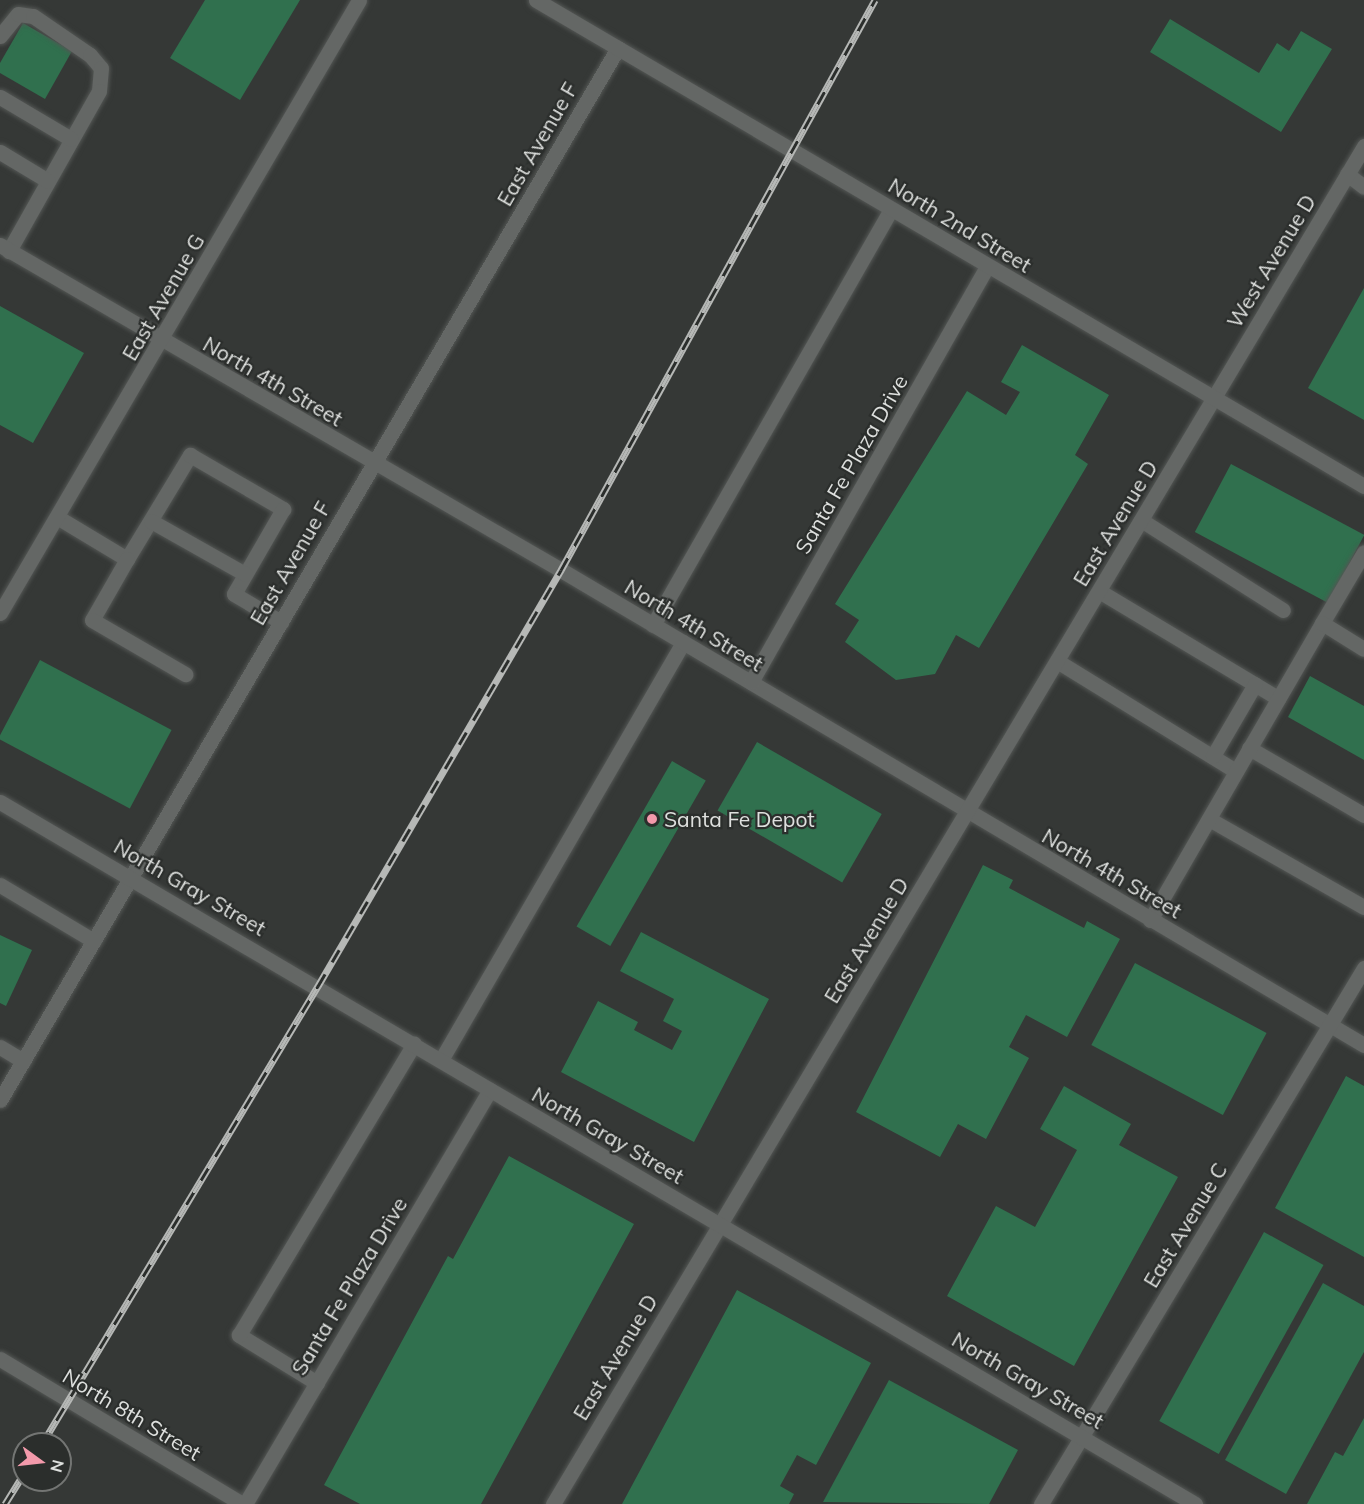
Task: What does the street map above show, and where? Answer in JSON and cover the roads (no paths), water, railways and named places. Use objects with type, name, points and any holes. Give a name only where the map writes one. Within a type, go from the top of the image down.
[{"type":"street","name":"East Avenue G","points":[[2,607],[162,340],[359,0]]},
{"type":"street","name":"North 2nd Street","points":[[536,0],[891,208],[987,267],[1363,482]]},
{"type":"street","points":[[0,36],[18,14],[33,16],[90,55],[101,68],[99,91],[48,181],[5,248]]},
{"type":"street","name":"East Avenue F","points":[[0,1100],[618,48]]},
{"type":"street","points":[[0,97],[71,139]]},
{"type":"street","name":"West Avenue D","points":[[1214,398],[1364,146]]},
{"type":"street","points":[[0,152],[48,181]]},
{"type":"street","points":[[1347,174],[1364,187]]},
{"type":"street","points":[[653,625],[891,208]]},
{"type":"street","name":"North 4th Street","points":[[5,248],[683,642],[968,813],[1364,1045]]},
{"type":"street","name":"Santa Fe Plaza Drive","points":[[751,682],[987,267]]},
{"type":"street","name":"East Avenue D","points":[[553,1504],[1214,398]]},
{"type":"street","points":[[184,674],[92,620],[190,455],[284,509],[234,594],[281,621]]},
{"type":"street","points":[[57,517],[127,559]]},
{"type":"street","points":[[1141,520],[1283,610]]},
{"type":"street","points":[[151,521],[245,574]]},
{"type":"street","points":[[1150,920],[1364,552]]},
{"type":"street","points":[[1099,591],[1278,698]]},
{"type":"street","points":[[1322,623],[1362,644]]},
{"type":"street","points":[[441,1060],[683,642]]},
{"type":"street","points":[[1057,661],[1236,771]]},
{"type":"street","points":[[1213,756],[1255,684]]},
{"type":"street","points":[[1250,748],[1364,815]]},
{"type":"street","name":"North Gray Street","points":[[0,802],[1195,1504]]},
{"type":"street","points":[[1209,819],[1364,907]]},
{"type":"street","points":[[0,885],[94,941]]},
{"type":"street","name":"East Avenue C","points":[[1041,1504],[1364,968]]},
{"type":"street","points":[[316,1383],[239,1335],[414,1044]]},
{"type":"street","points":[[0,1047],[23,1061]]},
{"type":"street","name":"Santa Fe Plaza Drive","points":[[244,1504],[490,1090]]},
{"type":"street","name":"North 8th Street","points":[[0,1359],[244,1504]]},
{"type":"railway","points":[[49,1432],[318,986],[561,570],[875,0]]},
{"type":"railway","points":[[5,1504],[13,1492]]},
{"type":"place","name":"Santa Fe Depot","points":[[652,819]]}]
